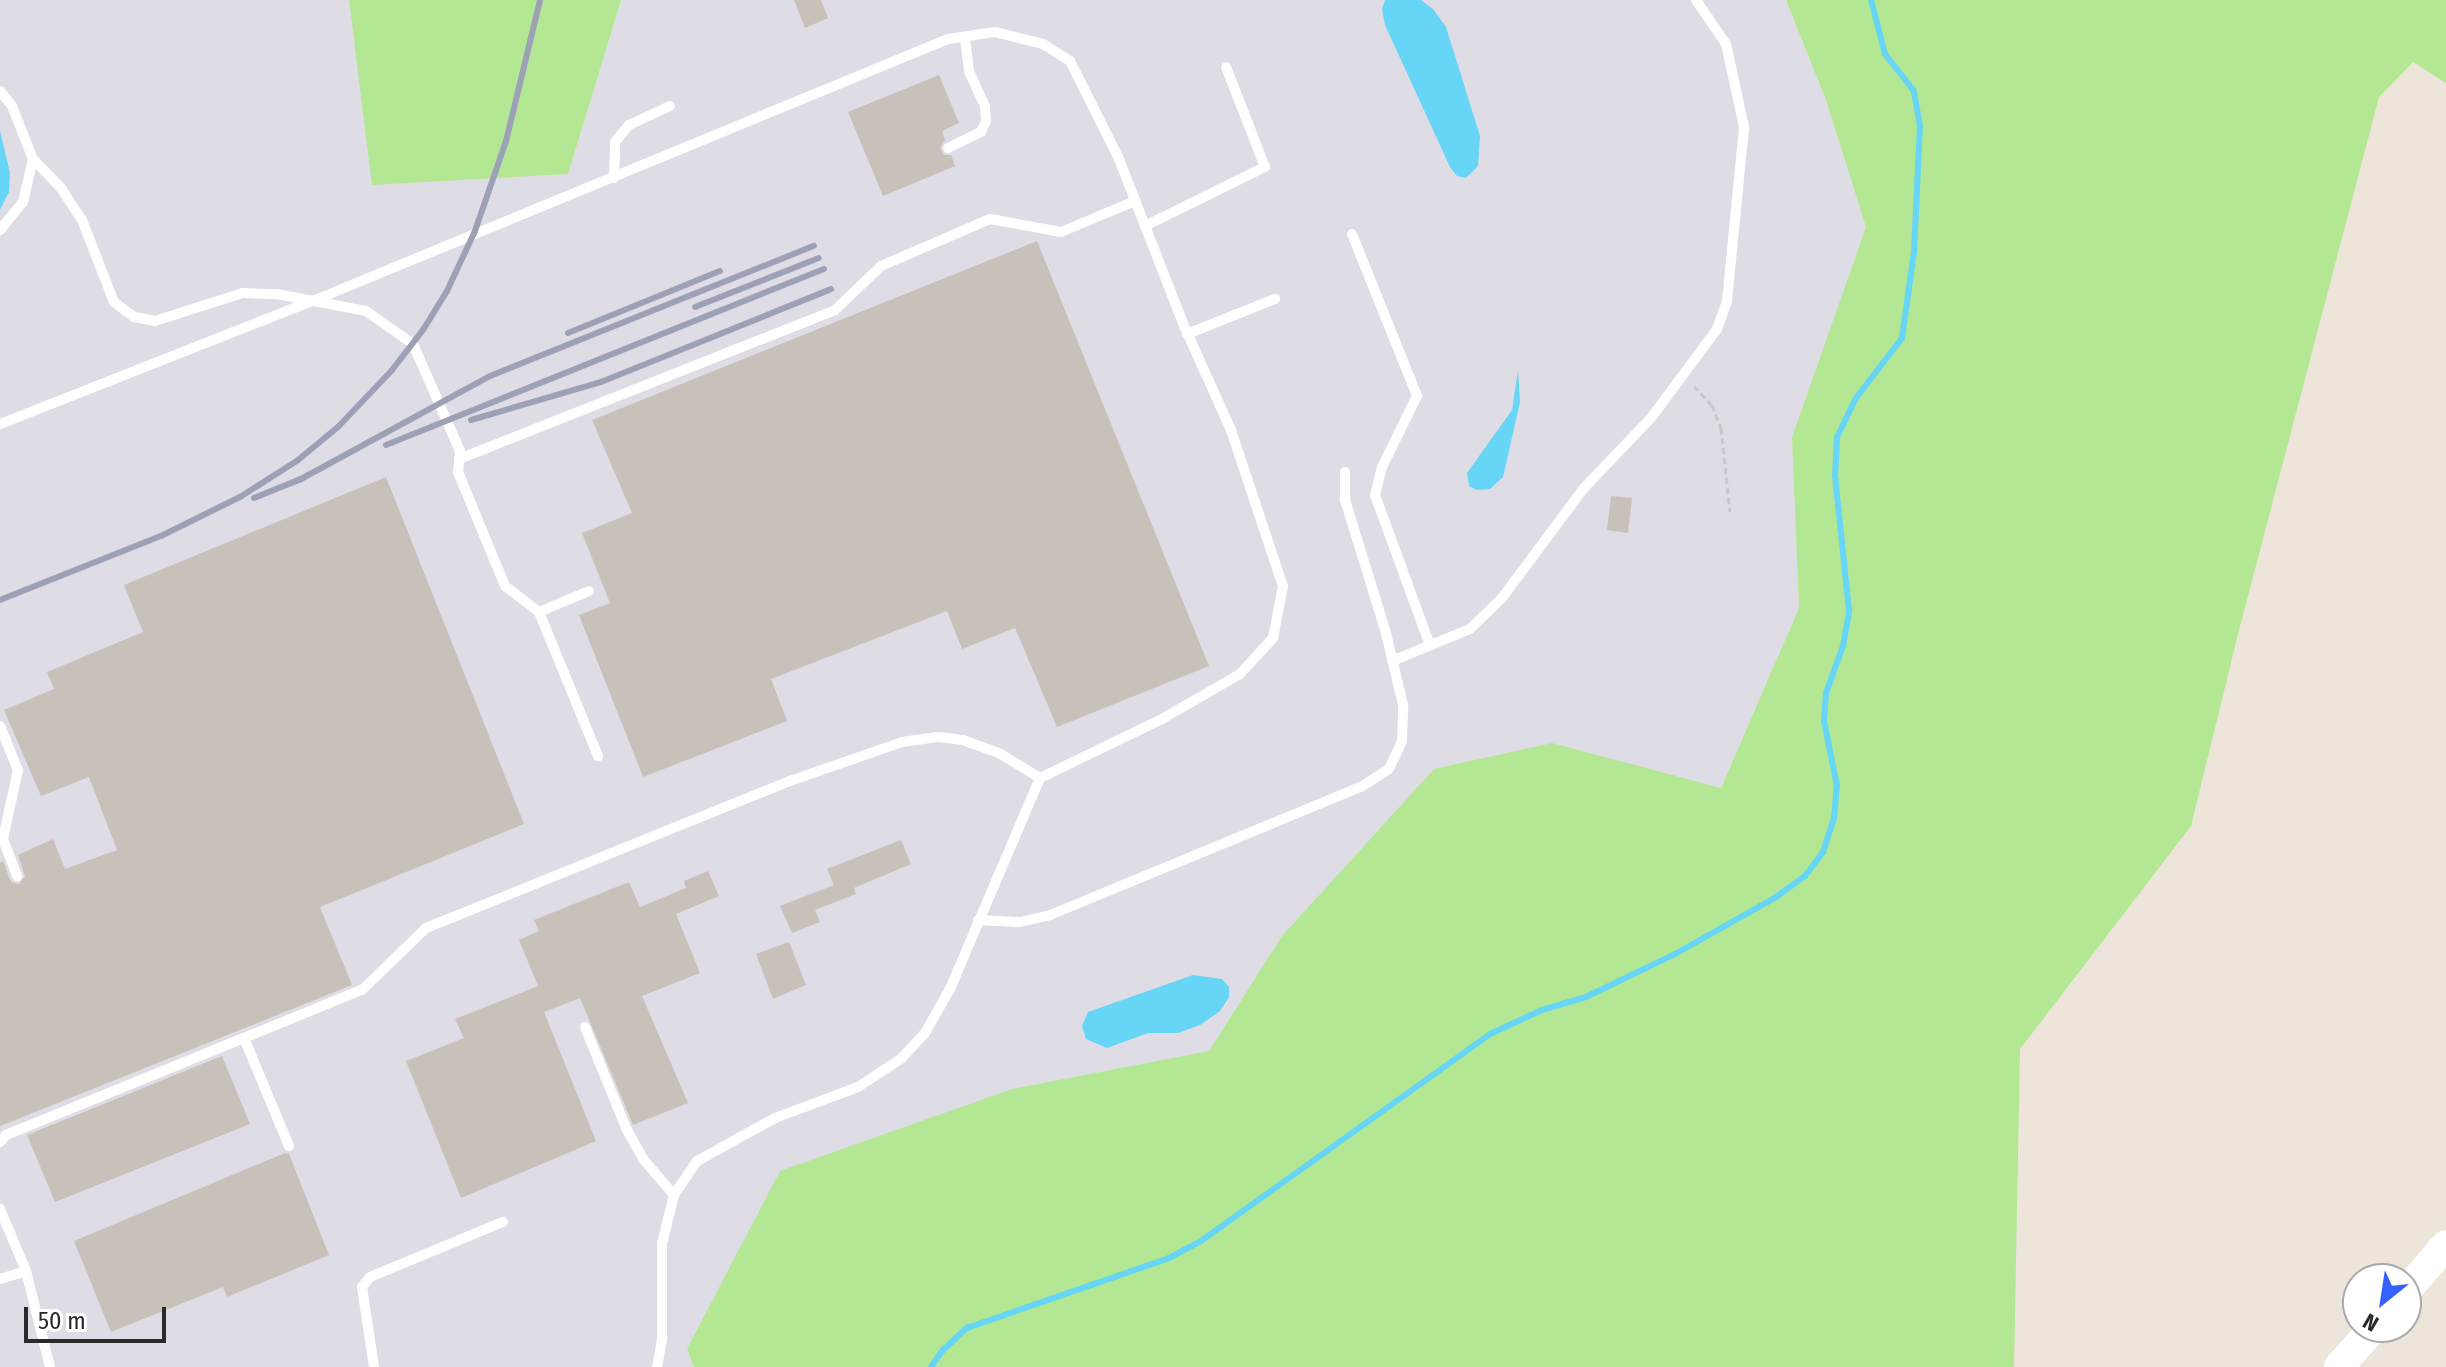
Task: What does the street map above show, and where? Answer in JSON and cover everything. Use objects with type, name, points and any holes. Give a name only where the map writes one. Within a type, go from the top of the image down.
[{"type":"street","points":[[2422,1273],[2446,1245]]},
{"type":"street","points":[[2339,1367],[2360,1343]]},
{"type":"lane","points":[[1392,661],[1470,629],[1502,598],[1584,488],[1651,418],[1717,329],[1727,301],[1744,127],[1726,44],[1696,0]]},
{"type":"lane","points":[[0,424],[315,300],[475,231],[614,178],[948,39],[995,32],[1043,44],[1070,61],[1119,159],[1187,334],[1231,430],[1283,586],[1273,638],[1240,674],[1162,719],[1040,778],[951,987],[925,1033],[902,1058],[858,1087],[775,1118],[697,1161],[674,1195],[662,1244],[662,1339],[657,1367]]},
{"type":"lane","points":[[948,148],[981,132],[986,121],[985,106],[969,71],[965,37]]},
{"type":"lane","points":[[1145,226],[1265,167],[1226,67]]},
{"type":"lane","points":[[0,91],[12,106],[33,159],[61,188],[82,220],[114,302],[134,317],[155,321],[243,293],[315,300],[366,311],[413,344],[460,451],[458,472],[505,586],[539,612],[598,756]]},
{"type":"lane","points":[[614,178],[615,142],[629,125],[670,106]]},
{"type":"lane","points":[[0,230],[23,202],[33,159]]},
{"type":"lane","points":[[459,459],[835,310],[881,266],[990,219],[1061,232],[1135,201]]},
{"type":"lane","points":[[1352,234],[1417,396],[1382,467],[1375,495],[1430,645]]},
{"type":"lane","points":[[1187,334],[1275,299]]},
{"type":"lane","points":[[978,920],[1020,922],[1050,915],[1361,787],[1389,769],[1402,741],[1403,705],[1345,500],[1345,472]]},
{"type":"lane","points":[[539,612],[589,591]]},
{"type":"lane","points":[[0,726],[18,770],[3,839],[17,876]]},
{"type":"lane","points":[[0,1142],[6,1135],[362,990],[426,928],[790,781],[902,742],[938,737],[963,740],[999,753],[1040,778]]},
{"type":"lane","points":[[585,1027],[626,1128],[644,1160],[674,1195]]},
{"type":"lane","points":[[244,1038],[289,1146]]},
{"type":"lane","points":[[0,1209],[26,1271],[50,1367]]},
{"type":"lane","points":[[374,1367],[362,1287],[370,1277],[503,1222]]},
{"type":"lane","points":[[0,1279],[26,1271]]},
{"type":"path","points":[[1681,378],[1701,390],[1712,405],[1721,428],[1730,512]]},
{"type":"shaded area","points":[[0,0],[349,0],[373,184],[568,174],[621,0],[1786,0],[1826,100],[1866,227],[1792,437],[1799,608],[1720,789],[1552,743],[1434,769],[1282,936],[1209,1051],[1012,1089],[687,1349],[694,1367],[0,1367]]},
{"type":"green space","points":[[349,0],[621,0],[568,174],[372,185]]},
{"type":"green space","points":[[1786,0],[2446,0],[2446,83],[2413,62],[2379,97],[2238,634],[2191,826],[2020,1049],[2014,1367],[694,1367],[687,1349],[780,1171],[1012,1089],[1209,1051],[1282,936],[1434,769],[1552,743],[1721,788],[1799,608],[1792,437],[1866,227],[1826,100]]},
{"type":"water","points":[[1385,0],[1421,0],[1433,9],[1446,27],[1480,136],[1478,166],[1466,178],[1457,176],[1450,167],[1385,25],[1382,9]]},
{"type":"water","points":[[0,131],[10,173],[9,192],[0,210]]},
{"type":"water","points":[[1518,371],[1520,402],[1503,477],[1490,489],[1477,490],[1469,486],[1467,473],[1512,410]]},
{"type":"water","points":[[1193,975],[1222,979],[1229,987],[1229,997],[1220,1011],[1200,1025],[1178,1033],[1148,1033],[1107,1048],[1086,1039],[1082,1026],[1088,1012]]},
{"type":"building","points":[[794,0],[821,0],[828,18],[805,28]]},
{"type":"building","points":[[939,75],[959,123],[942,131],[945,140],[940,148],[944,155],[951,155],[955,166],[883,196],[848,112]]},
{"type":"building","points":[[1037,241],[1209,666],[1057,727],[1015,628],[962,649],[947,611],[771,679],[787,721],[643,777],[579,615],[610,603],[582,533],[632,513],[592,420]]},
{"type":"building","points":[[386,477],[524,824],[320,907],[352,985],[0,1126],[0,863],[3,861],[11,882],[19,884],[25,876],[18,855],[53,839],[65,869],[117,850],[89,777],[41,796],[4,710],[54,689],[47,672],[143,632],[124,585]]},
{"type":"building","points":[[1611,496],[1632,498],[1628,533],[1607,530]]},
{"type":"building","points":[[901,840],[911,864],[854,888],[856,894],[815,910],[820,922],[792,933],[780,906],[834,885],[827,869]]},
{"type":"building","points":[[708,871],[719,896],[676,914],[700,973],[642,996],[688,1103],[633,1125],[580,998],[544,1012],[596,1141],[461,1198],[406,1061],[464,1038],[455,1019],[538,986],[519,940],[539,931],[534,920],[629,882],[640,907],[686,888],[684,881]]},
{"type":"building","points":[[789,942],[806,985],[773,999],[756,954]]},
{"type":"building","points":[[222,1056],[250,1124],[55,1202],[27,1135]]},
{"type":"building","points":[[285,1153],[289,1154],[329,1255],[227,1297],[223,1287],[111,1332],[74,1241]]},
{"type":"waterway","points":[[931,1367],[943,1350],[967,1328],[1169,1258],[1201,1241],[1492,1033],[1542,1010],[1586,997],[1675,954],[1776,897],[1805,876],[1823,852],[1834,818],[1837,786],[1824,721],[1826,693],[1843,646],[1849,611],[1835,476],[1837,437],[1856,398],[1902,338],[1914,252],[1920,126],[1914,91],[1885,54],[1871,0]]},
{"type":"railway","points":[[0,600],[161,536],[240,497],[298,460],[338,427],[392,370],[423,330],[447,291],[475,231],[506,141],[540,0]]},
{"type":"railway","points":[[254,498],[301,479],[490,376],[814,246]]},
{"type":"railway","points":[[695,307],[819,258]]},
{"type":"railway","points":[[386,445],[824,269]]},
{"type":"railway","points":[[568,333],[720,271]]},
{"type":"railway","points":[[471,420],[601,382],[831,289]]}]
